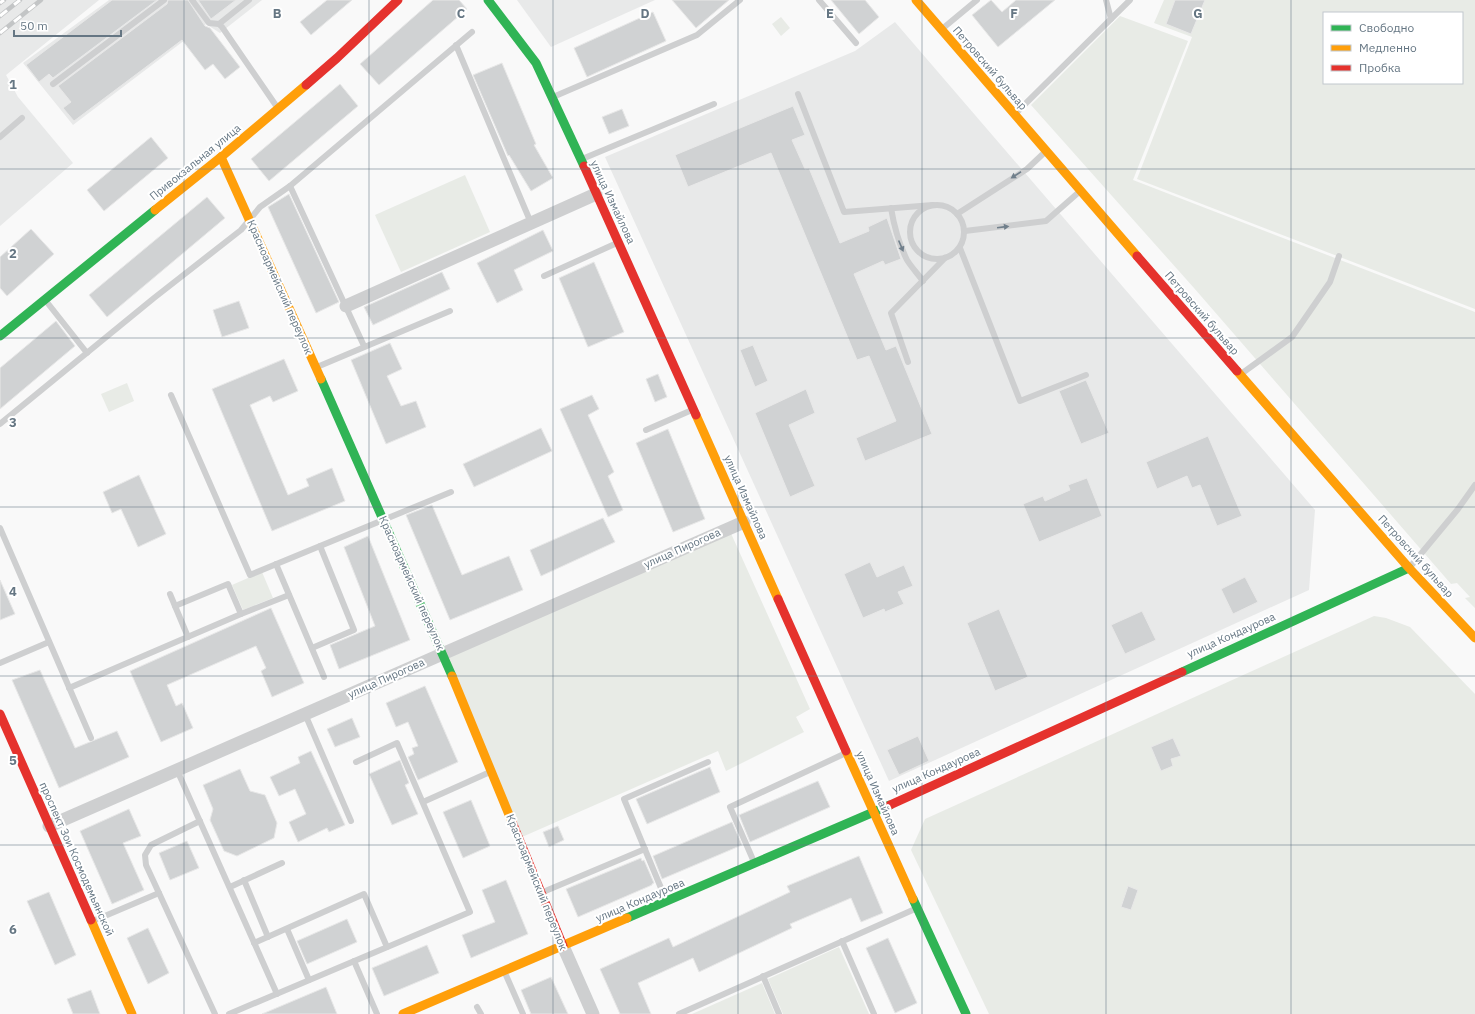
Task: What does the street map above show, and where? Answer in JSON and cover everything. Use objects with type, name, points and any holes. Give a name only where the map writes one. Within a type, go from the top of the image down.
[{"type":"street","name":"Привокзальная улица","points":[[0,336],[220,157],[337,58],[398,0]]},
{"type":"street","name":"улица Измайлова","points":[[488,0],[536,63],[619,242],[873,812],[966,1014]]},
{"type":"street","name":"Петровский бульвар","points":[[916,0],[1409,568],[1475,638]]},
{"type":"street","name":"Красноармейский переулок","points":[[220,157],[250,220],[443,653],[563,946],[593,1014]]},
{"type":"street","points":[[346,306],[596,194]]},
{"type":"street","name":"улица Пирогова","points":[[49,826],[744,522]]},
{"type":"street","name":"улица Кондаурова","points":[[403,1014],[504,972],[873,812],[1409,568]]},
{"type":"street","name":"проспект Зои Космодемьянской","points":[[0,714],[132,1014]]},
{"type":"lane","points":[[53,84],[164,0]]},
{"type":"lane","points":[[192,0],[209,23],[218,24],[222,27],[278,108]]},
{"type":"lane","points":[[218,24],[249,0]]},
{"type":"lane","points":[[552,97],[697,35],[740,0]]},
{"type":"lane","points":[[819,0],[856,43]]},
{"type":"lane","points":[[941,30],[977,0]]},
{"type":"lane","points":[[1106,0],[1111,19]]},
{"type":"lane","points":[[1015,114],[1130,0]]},
{"type":"lane","points":[[0,424],[241,230],[260,207],[290,186],[472,32]]},
{"type":"lane","points":[[456,45],[531,223]]},
{"type":"lane","points":[[798,94],[844,212],[942,205],[951,208],[962,222],[965,231],[964,240],[960,248],[946,258],[891,313],[908,362]]},
{"type":"lane","points":[[581,160],[714,104]]},
{"type":"lane","points":[[0,137],[22,118]]},
{"type":"lane","points":[[957,214],[1027,169],[1046,151]]},
{"type":"lane","points":[[290,186],[364,346]]},
{"type":"lane","points":[[965,231],[1046,222],[1081,190]]},
{"type":"lane","points":[[933,205],[925,208],[913,221],[910,230],[911,238],[914,247],[924,256],[937,259],[946,258]]},
{"type":"lane","points":[[891,208],[893,224],[908,261],[923,281]]},
{"type":"lane","points":[[544,276],[619,242]]},
{"type":"lane","points":[[960,248],[1020,401],[1086,375]]},
{"type":"lane","points":[[1240,375],[1292,337],[1330,282],[1339,256]]},
{"type":"lane","points":[[44,299],[87,353]]},
{"type":"lane","points":[[316,367],[450,311]]},
{"type":"lane","points":[[171,395],[250,575],[451,492]]},
{"type":"lane","points":[[646,430],[694,409]]},
{"type":"lane","points":[[1409,568],[1458,509],[1475,485]]},
{"type":"lane","points":[[0,528],[91,738]]},
{"type":"lane","points":[[312,648],[354,630],[320,546]]},
{"type":"lane","points":[[276,564],[324,677]]},
{"type":"lane","points":[[175,606],[228,584],[241,614]]},
{"type":"lane","points":[[170,594],[188,637]]},
{"type":"lane","points":[[69,688],[289,595]]},
{"type":"lane","points":[[0,663],[49,642]]},
{"type":"lane","points":[[305,714],[351,821]]},
{"type":"lane","points":[[229,1014],[470,912],[397,743],[356,762]]},
{"type":"lane","points":[[755,864],[730,807],[847,753]]},
{"type":"lane","points":[[667,901],[624,799],[708,762]]},
{"type":"lane","points":[[177,770],[277,994]]},
{"type":"lane","points":[[423,802],[491,772]]},
{"type":"lane","points":[[200,821],[151,844],[145,855],[146,865],[214,1014]]},
{"type":"lane","points":[[541,892],[645,849]]},
{"type":"lane","points":[[230,886],[282,863]]},
{"type":"lane","points":[[244,880],[268,937]]},
{"type":"lane","points":[[92,922],[159,893]]},
{"type":"lane","points":[[254,943],[364,894],[387,947]]},
{"type":"lane","points":[[679,1014],[917,908]]},
{"type":"lane","points":[[287,928],[309,980]]},
{"type":"lane","points":[[842,941],[874,1014]]},
{"type":"lane","points":[[354,961],[377,1014]]},
{"type":"lane","points":[[504,972],[523,1014]]},
{"type":"lane","points":[[763,976],[779,1014]]},
{"type":"lane","points":[[477,1007],[480,1014]]},
{"type":"shaded area","points":[[0,0],[99,0],[6,75],[18,97],[73,163],[0,226]]},
{"type":"shaded area","points":[[109,0],[262,0],[220,33],[206,24],[73,125],[23,63]]},
{"type":"shaded area","points":[[517,0],[655,0],[551,47]]},
{"type":"shaded area","points":[[1164,0],[1475,0],[1475,309],[1137,179],[1192,37],[1154,23]]},
{"type":"shaded area","points":[[1120,16],[1188,41],[1133,180],[1475,312],[1475,608],[1465,598],[1470,597],[1457,583],[1451,584],[1194,288],[1031,105]]},
{"type":"shaded area","points":[[781,17],[790,28],[781,36],[772,24]]},
{"type":"shaded area","points":[[895,22],[1315,510],[1309,590],[889,781],[605,157],[855,51]]},
{"type":"shaded area","points":[[465,175],[490,232],[401,272],[375,215]]},
{"type":"shaded area","points":[[127,383],[134,401],[109,412],[101,394]]},
{"type":"shaded area","points":[[729,529],[810,709],[796,717],[804,732],[726,771],[718,751],[522,837],[444,654]]},
{"type":"shaded area","points":[[262,572],[273,598],[243,610],[232,585]]},
{"type":"shaded area","points":[[1374,616],[1386,618],[1410,627],[1475,694],[1475,1014],[989,1014],[911,850],[925,819]]},
{"type":"shaded area","points":[[839,947],[869,1014],[783,1014],[768,979]]},
{"type":"shaded area","points":[[762,983],[775,1014],[692,1014]]},
{"type":"building","points":[[112,0],[157,0],[53,78],[49,74],[39,82],[26,65]]},
{"type":"building","points":[[168,0],[188,0],[205,26],[210,28],[240,67],[225,79],[213,64],[205,70],[182,40],[74,121],[63,108],[71,102],[58,86],[167,4]]},
{"type":"building","points":[[198,0],[236,0],[211,19]]},
{"type":"building","points":[[327,0],[352,0],[311,35],[300,22]]},
{"type":"building","points":[[433,0],[459,0],[467,9],[379,85],[360,64]]},
{"type":"building","points":[[672,0],[729,0],[696,28]]},
{"type":"building","points":[[831,0],[865,0],[879,17],[859,34]]},
{"type":"building","points":[[991,0],[1002,12],[1016,0],[1055,0],[998,47],[972,15]]},
{"type":"building","points":[[1175,0],[1205,0],[1191,34],[1166,24]]},
{"type":"building","points":[[653,12],[666,41],[587,77],[574,48]]},
{"type":"building","points":[[502,63],[536,144],[534,145],[553,178],[531,191],[509,155],[508,156],[473,75]]},
{"type":"building","points":[[340,84],[358,106],[269,181],[251,159]]},
{"type":"building","points":[[793,106],[805,135],[792,140],[805,169],[809,168],[840,243],[869,231],[868,227],[887,218],[901,259],[885,265],[883,261],[854,274],[886,350],[896,346],[932,434],[865,461],[856,438],[896,421],[869,356],[857,360],[771,153],[688,187],[675,155]]},
{"type":"building","points":[[622,109],[629,126],[609,134],[602,117]]},
{"type":"building","points":[[151,137],[168,158],[104,211],[87,190]]},
{"type":"building","points":[[289,194],[339,302],[316,313],[268,207]]},
{"type":"building","points":[[207,197],[225,218],[107,317],[89,295]]},
{"type":"building","points":[[31,229],[54,254],[7,296],[0,288],[0,257]]},
{"type":"building","points":[[543,230],[553,251],[514,270],[523,290],[497,303],[477,263]]},
{"type":"building","points":[[594,262],[624,332],[588,347],[559,278]]},
{"type":"building","points":[[442,272],[450,289],[373,325],[364,307]]},
{"type":"building","points":[[239,301],[249,328],[222,337],[213,310]]},
{"type":"building","points":[[56,321],[75,346],[0,409],[0,368]]},
{"type":"building","points":[[390,343],[402,369],[387,376],[401,406],[416,401],[426,427],[386,444],[351,360]]},
{"type":"building","points":[[753,345],[768,381],[755,387],[740,350]]},
{"type":"building","points":[[284,359],[298,391],[273,402],[270,396],[250,405],[288,495],[309,486],[306,479],[332,468],[345,501],[272,531],[212,389]]},
{"type":"building","points":[[658,374],[667,397],[655,402],[646,379]]},
{"type":"building","points":[[1086,380],[1109,433],[1081,444],[1059,391]]},
{"type":"building","points":[[806,389],[815,413],[789,425],[815,486],[790,497],[755,413]]},
{"type":"building","points":[[592,395],[599,409],[588,415],[614,472],[608,476],[623,510],[608,517],[560,409]]},
{"type":"building","points":[[541,428],[552,451],[474,487],[463,464]]},
{"type":"building","points":[[668,429],[705,519],[673,532],[636,443]]},
{"type":"building","points":[[1208,436],[1242,516],[1217,526],[1200,485],[1192,488],[1187,476],[1157,489],[1146,462]]},
{"type":"building","points":[[139,475],[166,534],[138,547],[121,509],[112,513],[103,492]]},
{"type":"building","points":[[1087,478],[1102,516],[1039,542],[1023,504],[1043,496],[1045,501],[1070,490],[1068,485]]},
{"type":"building","points":[[432,505],[462,575],[509,556],[523,590],[450,620],[406,515]]},
{"type":"building","points":[[603,518],[615,542],[541,576],[530,550]]},
{"type":"building","points":[[368,536],[410,640],[339,669],[330,645],[375,626],[344,547]]},
{"type":"building","points":[[870,562],[877,577],[904,565],[913,586],[898,592],[904,604],[885,612],[884,609],[863,618],[844,574]]},
{"type":"building","points":[[1245,577],[1258,602],[1233,614],[1221,589]]},
{"type":"building","points":[[0,580],[15,614],[0,620]]},
{"type":"building","points":[[271,608],[304,683],[272,697],[261,671],[266,668],[256,646],[167,685],[176,706],[182,703],[193,728],[161,742],[130,671]]},
{"type":"building","points":[[999,609],[1028,677],[995,691],[967,623]]},
{"type":"building","points":[[1142,611],[1156,640],[1125,654],[1111,625]]},
{"type":"building","points":[[40,670],[75,748],[117,731],[129,757],[59,788],[12,680]]},
{"type":"building","points":[[425,686],[458,762],[418,780],[408,757],[414,754],[412,748],[418,746],[408,722],[396,727],[386,703]]},
{"type":"building","points":[[352,718],[360,737],[335,747],[327,729]]},
{"type":"building","points":[[918,736],[929,761],[899,775],[887,750]]},
{"type":"building","points":[[1173,738],[1181,756],[1171,759],[1173,766],[1161,771],[1151,747]]},
{"type":"building","points":[[311,751],[345,825],[329,832],[327,828],[298,842],[289,822],[306,814],[295,789],[279,796],[270,777],[300,763],[298,757]]},
{"type":"building","points":[[400,760],[409,783],[405,785],[418,814],[392,825],[369,774]]},
{"type":"building","points":[[710,767],[720,792],[647,824],[636,799]]},
{"type":"building","points":[[240,769],[250,791],[265,795],[277,823],[274,838],[237,856],[224,851],[210,820],[213,809],[203,785]]},
{"type":"building","points":[[818,781],[830,807],[750,842],[739,815]]},
{"type":"building","points":[[471,800],[490,846],[463,858],[443,812]]},
{"type":"building","points":[[129,809],[141,836],[123,843],[144,890],[112,904],[80,831]]},
{"type":"building","points":[[732,822],[742,845],[662,879],[653,856]]},
{"type":"building","points":[[558,826],[564,840],[549,847],[543,832]]},
{"type":"building","points":[[187,841],[199,868],[170,880],[159,853]]},
{"type":"building","points":[[859,856],[883,913],[861,922],[851,898],[790,924],[792,928],[699,972],[693,958],[638,983],[651,1014],[620,1014],[600,969],[669,938],[673,947],[790,892],[787,886]]},
{"type":"building","points":[[641,858],[642,861],[644,860],[654,883],[652,885],[578,917],[566,889]]},
{"type":"building","points":[[506,880],[528,934],[471,958],[462,935],[495,922],[482,890]]},
{"type":"building","points":[[1128,886],[1138,890],[1131,910],[1121,907]]},
{"type":"building","points":[[49,892],[76,955],[55,965],[27,901]]},
{"type":"building","points":[[347,919],[357,942],[307,964],[297,941]]},
{"type":"building","points":[[148,928],[169,973],[148,984],[127,938]]},
{"type":"building","points":[[888,938],[917,1003],[895,1013],[866,948]]},
{"type":"building","points":[[427,945],[439,973],[384,996],[372,968]]},
{"type":"building","points":[[551,977],[568,1014],[531,1014],[521,990]]},
{"type":"building","points":[[326,987],[337,1014],[262,1014]]},
{"type":"building","points":[[91,990],[100,1014],[73,1014],[67,999]]},
{"type":"railway","points":[[0,3],[4,0]]},
{"type":"railway","points":[[0,16],[20,0]]},
{"type":"railway","points":[[0,33],[41,0]]},
{"type":"traffic: fast","points":[[488,0],[536,63],[584,166]]},
{"type":"traffic: fast","points":[[0,336],[155,210]]},
{"type":"traffic: fast","points":[[321,379],[452,676]]},
{"type":"traffic: fast","points":[[1182,672],[1409,568]]},
{"type":"traffic: fast","points":[[627,918],[890,805]]},
{"type":"traffic: fast","points":[[913,899],[966,1014]]},
{"type":"traffic: slow","points":[[916,0],[1137,256]]},
{"type":"traffic: slow","points":[[155,210],[221,157],[306,85]]},
{"type":"traffic: slow","points":[[221,157],[321,379]]},
{"type":"traffic: slow","points":[[1237,371],[1409,568],[1475,638]]},
{"type":"traffic: slow","points":[[696,415],[778,599]]},
{"type":"traffic: slow","points":[[452,676],[512,822]]},
{"type":"traffic: slow","points":[[846,751],[913,899]]},
{"type":"traffic: slow","points":[[403,1014],[627,918]]},
{"type":"traffic: slow","points":[[91,920],[132,1014]]},
{"type":"traffic: jam","points":[[306,85],[337,58],[398,0]]},
{"type":"traffic: jam","points":[[584,166],[696,415]]},
{"type":"traffic: jam","points":[[1137,256],[1237,371]]},
{"type":"traffic: jam","points":[[778,599],[846,751]]},
{"type":"traffic: jam","points":[[890,805],[1182,672]]},
{"type":"traffic: jam","points":[[0,714],[91,920]]},
{"type":"traffic: jam","points":[[512,822],[563,946]]}]
